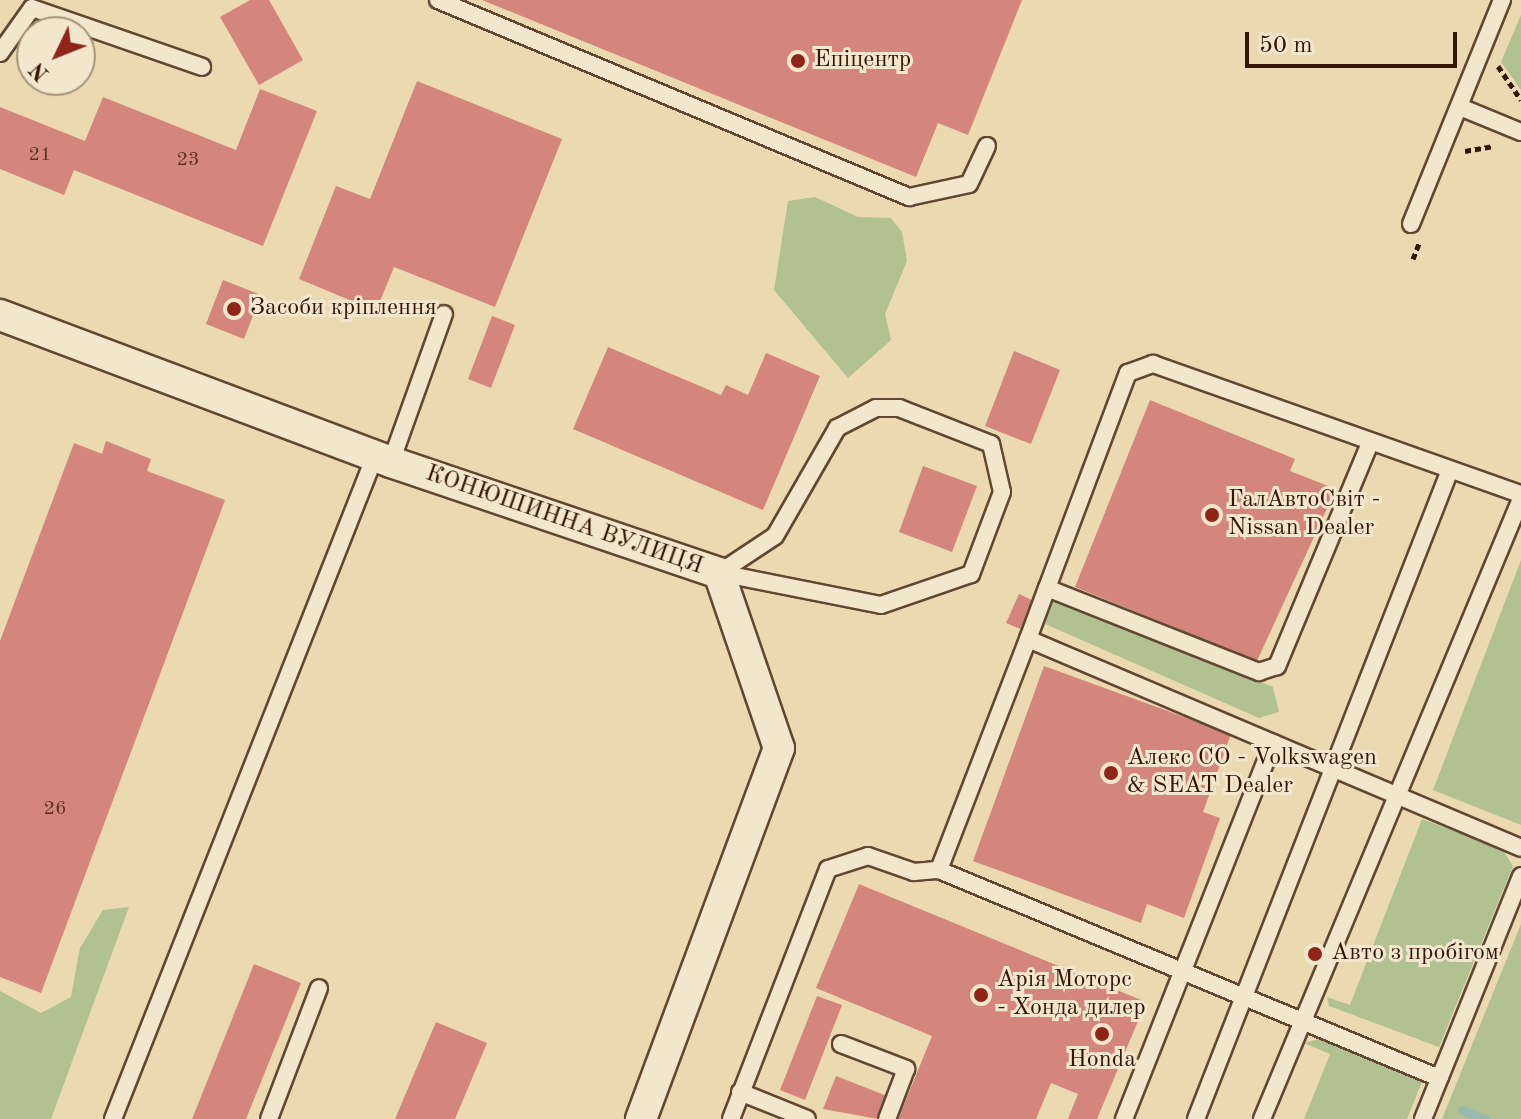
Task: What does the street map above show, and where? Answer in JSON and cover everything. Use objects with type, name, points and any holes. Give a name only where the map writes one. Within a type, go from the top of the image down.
[{"type":"street","name":"КОНЮШИННА ВУЛИЦЯ","points":[[0,315],[383,459],[719,573],[779,748],[641,1119]]},
{"type":"lane","points":[[438,0],[909,197],[969,184],[987,146]]},
{"type":"lane","points":[[1418,228],[1460,107],[1502,0]]},
{"type":"lane","points":[[0,53],[32,8],[202,67]]},
{"type":"lane","points":[[1460,107],[1521,132]]},
{"type":"lane","points":[[113,1119],[444,314]]},
{"type":"lane","points":[[939,870],[1128,373],[1153,364],[1521,496],[1262,1119]]},
{"type":"lane","points":[[899,408],[991,444],[1002,492],[971,574],[881,605],[719,573],[775,536],[824,445],[855,415],[899,408]]},
{"type":"lane","points":[[1047,588],[1259,672],[1277,666],[1370,443]]},
{"type":"lane","points":[[1196,1119],[1450,470]]},
{"type":"lane","points":[[1028,639],[1521,848]]},
{"type":"lane","points":[[1124,1119],[1273,743]]},
{"type":"lane","points":[[731,1119],[828,869],[868,856],[914,872],[939,870],[1439,1078]]},
{"type":"lane","points":[[1423,1119],[1521,876]]},
{"type":"lane","points":[[269,1119],[319,988]]},
{"type":"lane","points":[[841,1044],[906,1069],[887,1119]]},
{"type":"lane","points":[[740,1092],[807,1119]]},
{"type":"path","points":[[1498,55],[1521,100]]},
{"type":"path","points":[[1455,160],[1482,146],[1510,151]]},
{"type":"path","points":[[1413,259],[1418,228]]},
{"type":"green space","points":[[1521,15],[1521,90],[1501,62]]},
{"type":"green space","points":[[815,197],[858,217],[891,218],[902,232],[907,261],[885,314],[891,340],[848,378],[774,290],[788,201]]},
{"type":"green space","points":[[1521,560],[1521,825],[1433,790]]},
{"type":"green space","points":[[1054,599],[1273,687],[1279,712],[1259,718],[1045,624]]},
{"type":"green space","points":[[1422,819],[1502,849],[1513,866],[1439,1047],[1329,1006],[1327,997],[1350,1005]]},
{"type":"green space","points":[[129,907],[51,1119],[0,1119],[0,991],[41,1013],[71,997],[80,948],[103,910]]},
{"type":"green space","points":[[1521,924],[1521,1119],[1442,1119]]},
{"type":"green space","points":[[1319,1039],[1422,1082],[1407,1119],[1304,1119],[1330,1054],[1304,1043]]},
{"type":"building","points":[[250,0],[269,0],[303,60],[259,85],[220,17]]},
{"type":"building","name":"Епіцентр","points":[[482,0],[1022,0],[968,135],[938,123],[916,177]]},
{"type":"building","points":[[417,81],[562,139],[495,307],[394,267],[376,311],[299,279],[336,186],[370,199]]},
{"type":"building","points":[[260,89],[317,111],[263,246],[74,170],[64,195],[0,169],[0,107],[85,141],[103,97],[236,150]]},
{"type":"building","name":"Засоби кріплення","points":[[223,280],[261,295],[244,339],[206,324]]},
{"type":"building","points":[[492,316],[515,325],[491,388],[468,379]]},
{"type":"building","points":[[608,347],[721,395],[726,385],[748,395],[766,353],[820,376],[763,510],[573,429]]},
{"type":"building","points":[[1014,351],[1060,370],[1031,444],[985,426]]},
{"type":"building","points":[[1150,400],[1295,459],[1290,471],[1336,489],[1257,661],[1075,587]]},
{"type":"building","points":[[106,441],[151,459],[147,471],[225,500],[41,993],[0,977],[0,641],[74,443],[102,454]]},
{"type":"building","points":[[923,466],[977,486],[952,552],[899,532]]},
{"type":"building","points":[[1019,594],[1036,602],[1023,630],[1006,623]]},
{"type":"building","name":"Алекс CO - Volkswagen & SEAT Dealer","points":[[1044,666],[1231,734],[1203,812],[1220,818],[1184,918],[1147,904],[1141,923],[973,861]]},
{"type":"building","name":"Арія Моторс - Хонда дилер","points":[[859,884],[1146,1002],[1097,1119],[1068,1119],[1078,1094],[1051,1083],[1036,1119],[898,1119],[932,1036],[816,988]]},
{"type":"building","points":[[254,964],[301,983],[246,1119],[192,1119]]},
{"type":"building","points":[[817,996],[842,1005],[805,1100],[780,1090]]},
{"type":"building","points":[[436,1022],[487,1043],[455,1119],[395,1119]]},
{"type":"building","points":[[836,1076],[887,1096],[878,1119],[823,1109]]},
{"type":"waterway","points":[[1462,1110],[1485,1119]]},
{"type":"place","name":"Епіцентр","points":[[798,61]]},
{"type":"place","name":"Засоби кріплення","points":[[234,309]]},
{"type":"place","name":"ГалАвтоСвіт - Nissan Dealer","points":[[1212,515]]},
{"type":"place","name":"Алекс CO - Volkswagen & SEAT Dealer","points":[[1111,773]]},
{"type":"place","name":"Авто з пробігом","points":[[1315,954]]},
{"type":"place","name":"Арія Моторс - Хонда дилер","points":[[981,995]]},
{"type":"place","name":"Honda","points":[[1102,1034]]}]
